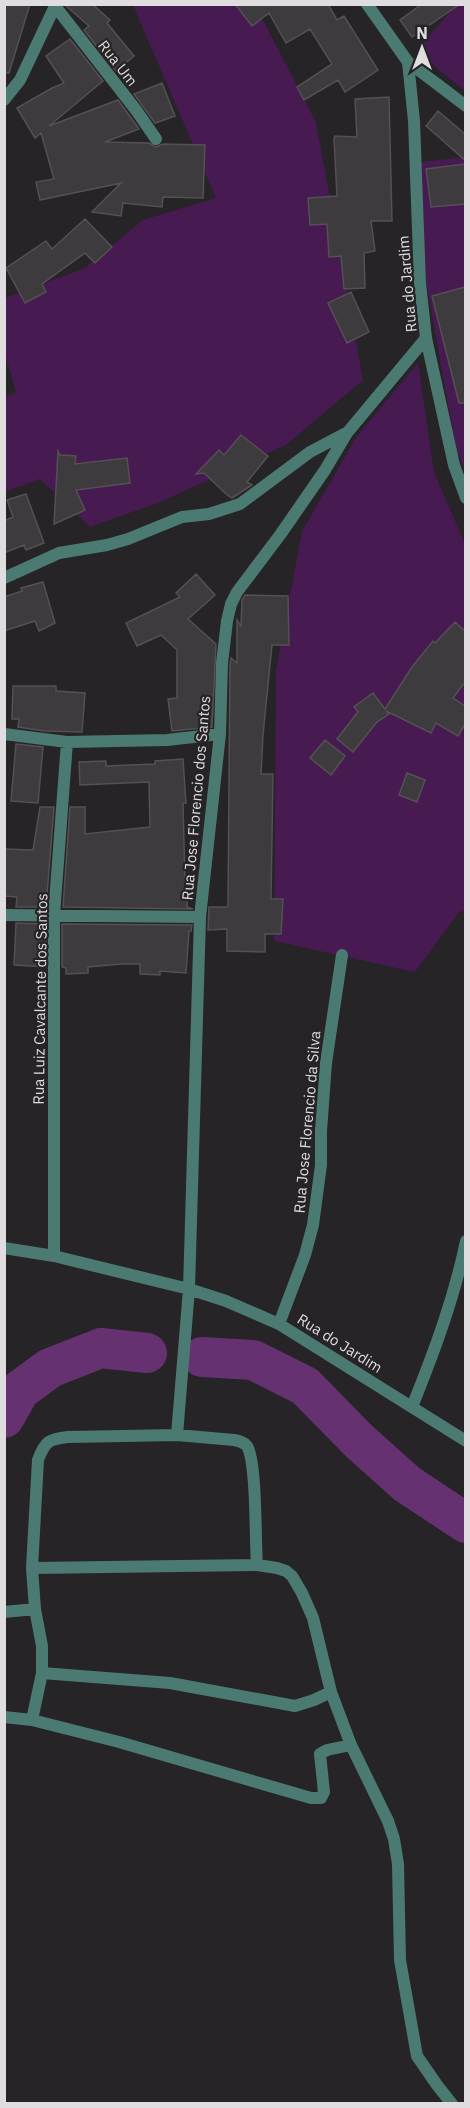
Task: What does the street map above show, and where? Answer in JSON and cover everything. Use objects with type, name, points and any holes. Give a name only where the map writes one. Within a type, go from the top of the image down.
[{"type":"street","points":[[367,4],[408,62],[465,106]]},
{"type":"street","points":[[4,100],[20,80],[55,5]]},
{"type":"street","name":"Rua Um","points":[[55,5],[156,139]]},
{"type":"street","name":"Rua do Jardim","points":[[408,62],[414,121],[420,283],[426,338],[454,465],[465,498]]},
{"type":"street","name":"Rua Jose Florencio dos Santos","points":[[177,1435],[189,1289],[200,917],[220,734],[222,663],[231,604],[237,592],[311,490],[347,433],[426,338]]},
{"type":"street","points":[[4,578],[59,553],[106,545],[128,539],[182,517],[209,514],[240,504],[310,452],[347,433]]},
{"type":"street","points":[[4,734],[67,742],[167,740],[220,734]]},
{"type":"street","name":"Rua Luiz Cavalcante dos Santos","points":[[54,1256],[54,915],[67,742]]},
{"type":"street","points":[[4,915],[200,917]]},
{"type":"street","name":"Rua Jose Florencio da Silva","points":[[279,1324],[305,1255],[313,1225],[321,1165],[326,1063],[342,955]]},
{"type":"street","points":[[412,1407],[455,1289],[465,1241]]},
{"type":"street","name":"Rua do Jardim","points":[[4,1248],[54,1256],[226,1300],[279,1324],[465,1441]]},
{"type":"street","points":[[32,1720],[42,1673],[42,1646],[35,1609],[32,1568],[38,1460],[45,1445],[55,1439],[68,1437],[177,1435],[242,1442],[247,1446],[252,1470],[257,1565]]},
{"type":"street","points":[[32,1568],[257,1565],[277,1568],[292,1576],[313,1618],[331,1692],[351,1745],[388,1821],[394,1839],[398,1864],[400,1960],[417,2056],[436,2085],[452,2103]]},
{"type":"street","points":[[4,1612],[35,1609]]},
{"type":"street","points":[[42,1673],[170,1683],[295,1706],[331,1692]]},
{"type":"street","points":[[4,1717],[32,1720],[119,1742],[311,1798],[321,1798],[324,1792],[320,1754],[327,1750],[351,1745]]},
{"type":"shaded area","points":[[133,5],[255,5],[316,122],[363,380],[286,445],[160,502],[90,527],[40,479],[5,492],[5,397],[16,392],[5,354],[5,298],[85,268],[143,220],[216,198]]},
{"type":"shaded area","points":[[456,5],[465,5],[465,91],[416,51]]},
{"type":"shaded area","points":[[465,157],[465,470],[456,449],[426,281],[421,162]]},
{"type":"shaded area","points":[[418,363],[434,472],[465,544],[465,909],[459,912],[415,972],[274,941],[276,670],[302,531],[357,436]]},
{"type":"building","points":[[4,4],[30,4],[9,73],[4,73]]},
{"type":"building","points":[[64,4],[92,4],[110,20],[107,23],[134,56],[116,71],[84,30],[89,26]]},
{"type":"building","points":[[235,4],[328,4],[337,20],[344,16],[378,70],[345,92],[338,80],[304,100],[297,87],[332,64],[310,29],[286,43],[269,13],[252,26]]},
{"type":"building","points":[[422,4],[460,4],[412,37],[400,20]]},
{"type":"building","points":[[70,39],[103,81],[49,126],[118,100],[139,129],[105,142],[149,143],[156,147],[163,144],[205,145],[203,198],[163,197],[162,207],[123,203],[121,216],[92,212],[121,183],[40,200],[36,182],[54,179],[41,133],[35,138],[17,108],[64,83],[46,56]]},
{"type":"building","points":[[162,83],[175,116],[155,123],[134,94]]},
{"type":"building","points":[[389,97],[392,221],[371,221],[375,251],[364,253],[365,288],[344,289],[341,256],[329,257],[327,224],[310,225],[308,198],[337,196],[334,138],[335,136],[357,137],[355,99]]},
{"type":"building","points":[[438,111],[465,134],[465,160],[426,126]]},
{"type":"building","points":[[465,164],[465,204],[431,207],[426,169]]},
{"type":"building","points":[[85,219],[112,247],[95,263],[85,253],[42,284],[46,292],[25,303],[6,268],[46,241],[52,249]]},
{"type":"building","points":[[465,287],[465,403],[459,403],[432,296]]},
{"type":"building","points":[[351,292],[369,332],[347,343],[328,303]]},
{"type":"building","points":[[241,435],[268,456],[247,482],[252,485],[232,498],[204,473],[196,474],[219,450],[224,455]]},
{"type":"building","points":[[58,451],[60,455],[76,456],[75,464],[127,458],[130,483],[76,490],[85,510],[54,524]]},
{"type":"building","points":[[26,494],[44,543],[26,550],[24,545],[4,553],[4,521],[13,517],[7,500]]},
{"type":"building","points":[[196,574],[215,595],[188,619],[216,644],[212,727],[172,731],[168,699],[177,698],[177,650],[161,635],[137,646],[126,623],[180,597],[176,593]]},
{"type":"building","points":[[43,582],[55,623],[39,631],[35,621],[4,631],[4,597],[22,591],[21,588]]},
{"type":"building","points":[[245,595],[288,596],[289,645],[272,645],[263,735],[261,774],[273,774],[271,899],[283,899],[281,934],[265,934],[265,952],[227,951],[227,929],[208,930],[209,907],[227,907],[228,905],[230,664],[231,658],[237,663],[237,620],[241,626],[242,600]]},
{"type":"building","points":[[455,622],[465,631],[465,682],[453,698],[465,706],[465,724],[458,736],[436,723],[431,733],[386,711],[389,714],[376,723],[353,752],[337,739],[358,712],[354,707],[373,693],[385,709],[412,667],[433,641],[435,643]]},
{"type":"building","points":[[13,686],[56,686],[56,691],[85,693],[82,732],[45,731],[18,727],[19,719],[12,719]]},
{"type":"building","points":[[325,740],[345,756],[331,775],[310,758]]},
{"type":"building","points":[[16,744],[43,747],[38,803],[11,801]]},
{"type":"building","points":[[183,759],[186,803],[183,803],[185,883],[188,883],[187,907],[193,909],[63,907],[70,807],[85,807],[85,834],[150,827],[149,782],[80,785],[79,762],[106,761],[106,766],[155,764],[155,761]]},
{"type":"building","points":[[407,773],[425,780],[417,802],[399,795]]},
{"type":"building","points":[[40,807],[54,807],[46,907],[16,907],[17,897],[4,896],[4,849],[33,850]]},
{"type":"building","points":[[16,923],[46,924],[46,967],[14,965]]},
{"type":"building","points":[[62,924],[192,925],[189,931],[186,973],[160,971],[160,975],[140,974],[140,964],[121,964],[88,967],[88,973],[66,974],[66,968],[62,967]]},
{"type":"waterway","points":[[4,1418],[20,1390],[50,1368],[101,1348],[147,1353]]},
{"type":"waterway","points":[[202,1357],[253,1360],[305,1386],[359,1441],[407,1484],[466,1523]]}]
